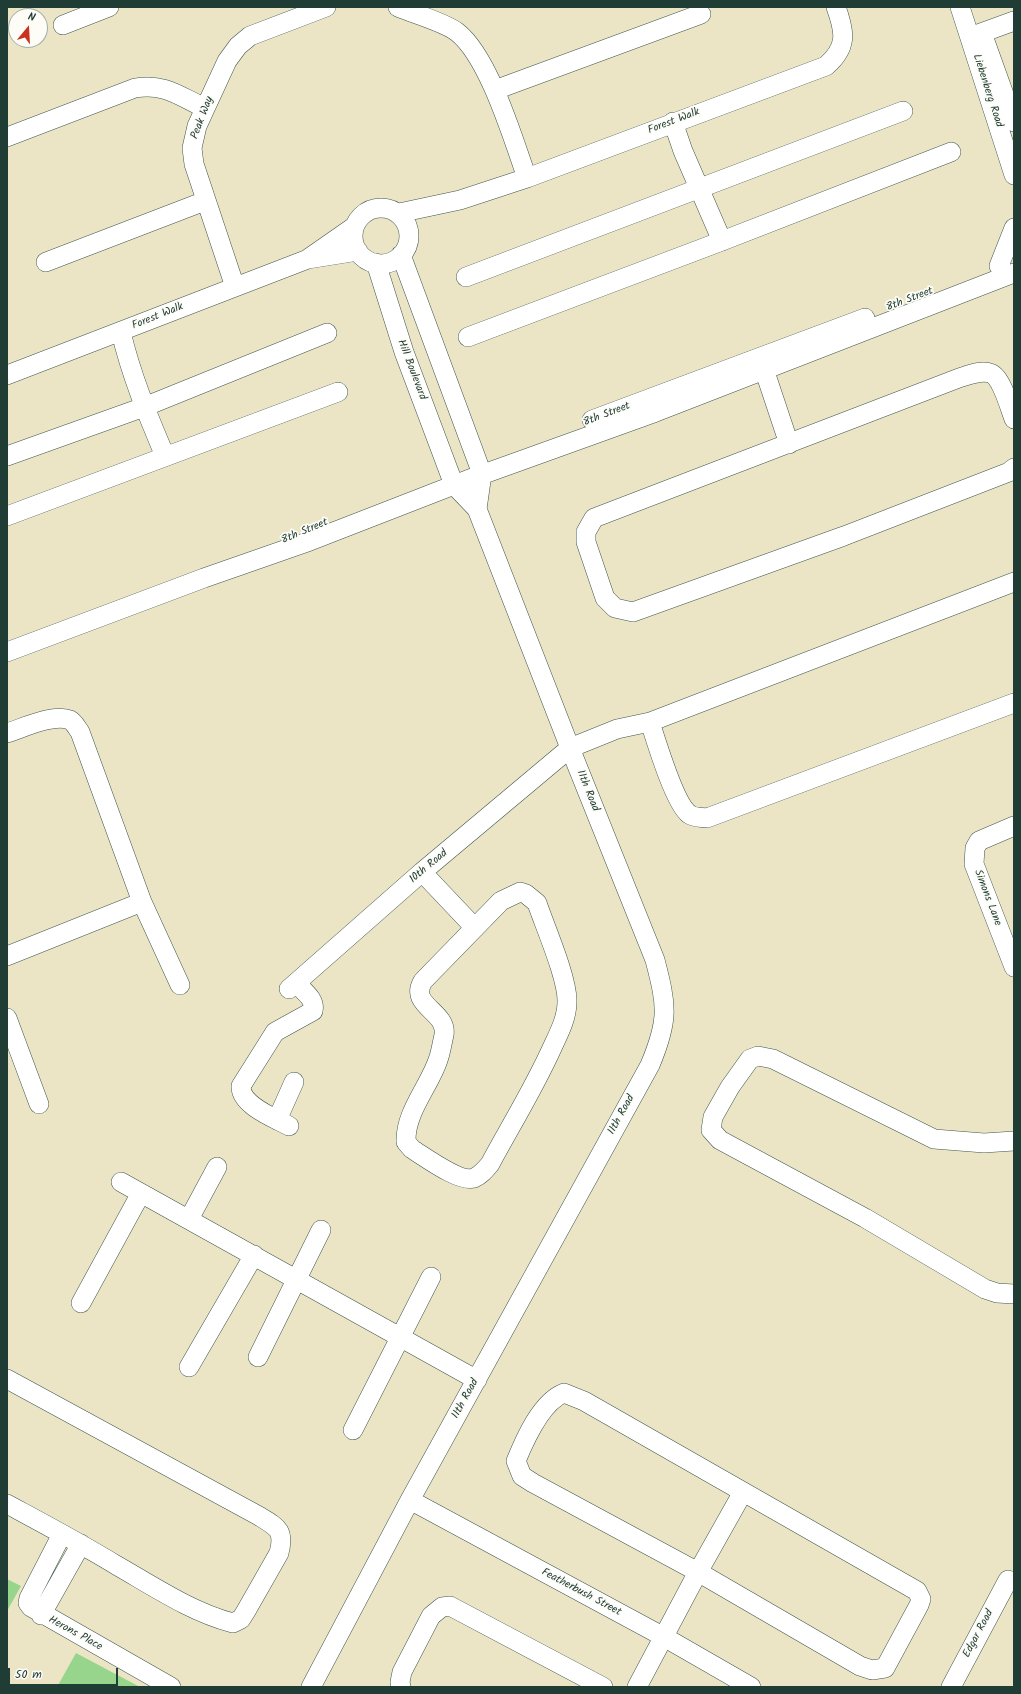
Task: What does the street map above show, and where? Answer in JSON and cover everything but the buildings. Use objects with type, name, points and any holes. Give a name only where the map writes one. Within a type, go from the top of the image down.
[{"type":"street","points":[[63,25],[109,7]]},
{"type":"street","name":"Peak Way","points":[[235,287],[194,164],[192,148],[197,126],[227,61],[238,46],[250,36],[291,13],[326,7]]},
{"type":"street","points":[[398,7],[418,11],[455,31],[466,39],[477,54],[495,90],[527,178]]},
{"type":"street","name":"Forest Walk","points":[[399,213],[460,200],[527,178],[673,122],[826,66],[835,58],[844,37],[843,27],[836,7]]},
{"type":"street","name":"Liebenberg Road","points":[[960,7],[976,35],[1014,122]]},
{"type":"street","name":"Liebenberg Road","points":[[972,7],[976,35],[1014,174]]},
{"type":"street","points":[[495,90],[701,14]]},
{"type":"street","points":[[976,35],[1014,21]]},
{"type":"street","points":[[7,137],[135,88],[150,86],[162,88],[205,108]]},
{"type":"street","points":[[466,277],[902,111]]},
{"type":"street","points":[[673,122],[683,151],[722,241]]},
{"type":"street","points":[[468,337],[722,241],[951,152]]},
{"type":"street","name":"Forest Walk","points":[[409,230],[460,200]]},
{"type":"street","points":[[46,262],[206,201]]},
{"type":"street","points":[[374,208],[391,209],[399,213],[406,221],[410,239],[407,248],[402,255],[394,261],[385,264],[376,263],[363,257],[358,251],[353,235],[355,226],[365,212],[374,208]]},
{"type":"street","name":"Forest Walk","points":[[308,259],[355,226]]},
{"type":"street","points":[[1008,271],[1014,228]]},
{"type":"street","name":"Forest Walk","points":[[7,375],[308,259],[358,251]]},
{"type":"street","points":[[402,255],[480,470]]},
{"type":"street","name":"Hill Boulevard","points":[[376,263],[399,339],[452,480]]},
{"type":"street","name":"8th Street","points":[[7,652],[204,578],[307,530],[480,470],[656,412],[762,364],[1008,271]]},
{"type":"street","points":[[388,304],[416,294]]},
{"type":"street","points":[[121,332],[127,358],[144,407],[164,456]]},
{"type":"street","points":[[7,456],[144,407],[327,333]]},
{"type":"street","points":[[762,364],[789,444]]},
{"type":"street","points":[[413,376],[442,366]]},
{"type":"street","points":[[1014,419],[998,378],[991,372],[979,372],[594,518],[586,532],[586,542],[605,598],[609,604],[622,611],[633,612],[844,536],[1009,472],[1014,468]]},
{"type":"street","points":[[7,516],[338,392]]},
{"type":"street","name":"11th Road","points":[[477,508],[480,470]]},
{"type":"street","name":"11th Road","points":[[311,1687],[410,1500],[650,1065],[664,1029],[665,1012],[663,991],[655,960],[570,748],[477,508],[452,480]]},
{"type":"street","name":"10th Road","points":[[294,1082],[283,1123],[248,1103],[243,1097],[241,1086],[275,1032],[313,1011],[314,1007],[310,998],[292,986],[422,872],[570,748],[617,729],[650,722],[1014,582]]},
{"type":"street","points":[[650,722],[674,788],[683,807],[692,816],[707,818],[1014,703]]},
{"type":"street","points":[[7,733],[49,719],[61,718],[72,720],[80,732],[142,902],[180,985]]},
{"type":"street","name":"Simons Lane","points":[[1014,826],[979,841],[973,857],[974,864],[1014,967]]},
{"type":"street","points":[[422,872],[475,928]]},
{"type":"street","points":[[520,892],[526,894],[537,903],[566,986],[567,1001],[563,1025],[543,1067],[490,1164],[483,1173],[473,1178],[463,1179],[412,1149],[406,1142],[405,1133],[409,1119],[438,1060],[445,1030],[443,1022],[420,998],[420,985],[475,928],[501,901],[520,892]]},
{"type":"street","points":[[7,956],[142,902]]},
{"type":"street","points":[[7,1018],[39,1104]]},
{"type":"street","points":[[1014,1141],[984,1143],[934,1139],[773,1060],[758,1056],[750,1059],[730,1087],[713,1117],[711,1130],[720,1140],[865,1218],[985,1289],[997,1293],[1014,1294]]},
{"type":"street","points":[[189,1219],[217,1167]]},
{"type":"street","points":[[121,1182],[297,1278],[477,1380]]},
{"type":"street","points":[[81,1303],[141,1193]]},
{"type":"street","points":[[258,1356],[321,1230]]},
{"type":"street","points":[[189,1367],[254,1255]]},
{"type":"street","points":[[353,1430],[432,1277]]},
{"type":"street","points":[[7,1379],[260,1516],[277,1528],[282,1535],[279,1553],[241,1619],[232,1623],[209,1616],[168,1595],[81,1544],[7,1504]]},
{"type":"street","points":[[564,1393],[575,1396],[917,1591],[921,1599],[919,1606],[888,1664],[885,1668],[877,1670],[860,1666],[698,1572],[522,1476],[516,1461],[544,1407],[555,1397],[564,1393]]},
{"type":"street","points":[[637,1687],[698,1572],[743,1492]]},
{"type":"street","name":"Featherbush Street","points":[[410,1500],[664,1637],[751,1687]]},
{"type":"street","name":"Herons Place","points":[[62,1534],[29,1598],[28,1603],[41,1615],[172,1687]]},
{"type":"street","points":[[41,1615],[81,1544]]},
{"type":"street","name":"Edgar Road","points":[[951,1687],[1008,1580]]},
{"type":"street","points":[[401,1687],[400,1682],[402,1672],[431,1616],[442,1607],[450,1606],[603,1687]]},
{"type":"green space","points":[[7,1579],[21,1586],[7,1611]]},
{"type":"green space","points":[[76,1653],[140,1687],[57,1687]]}]
